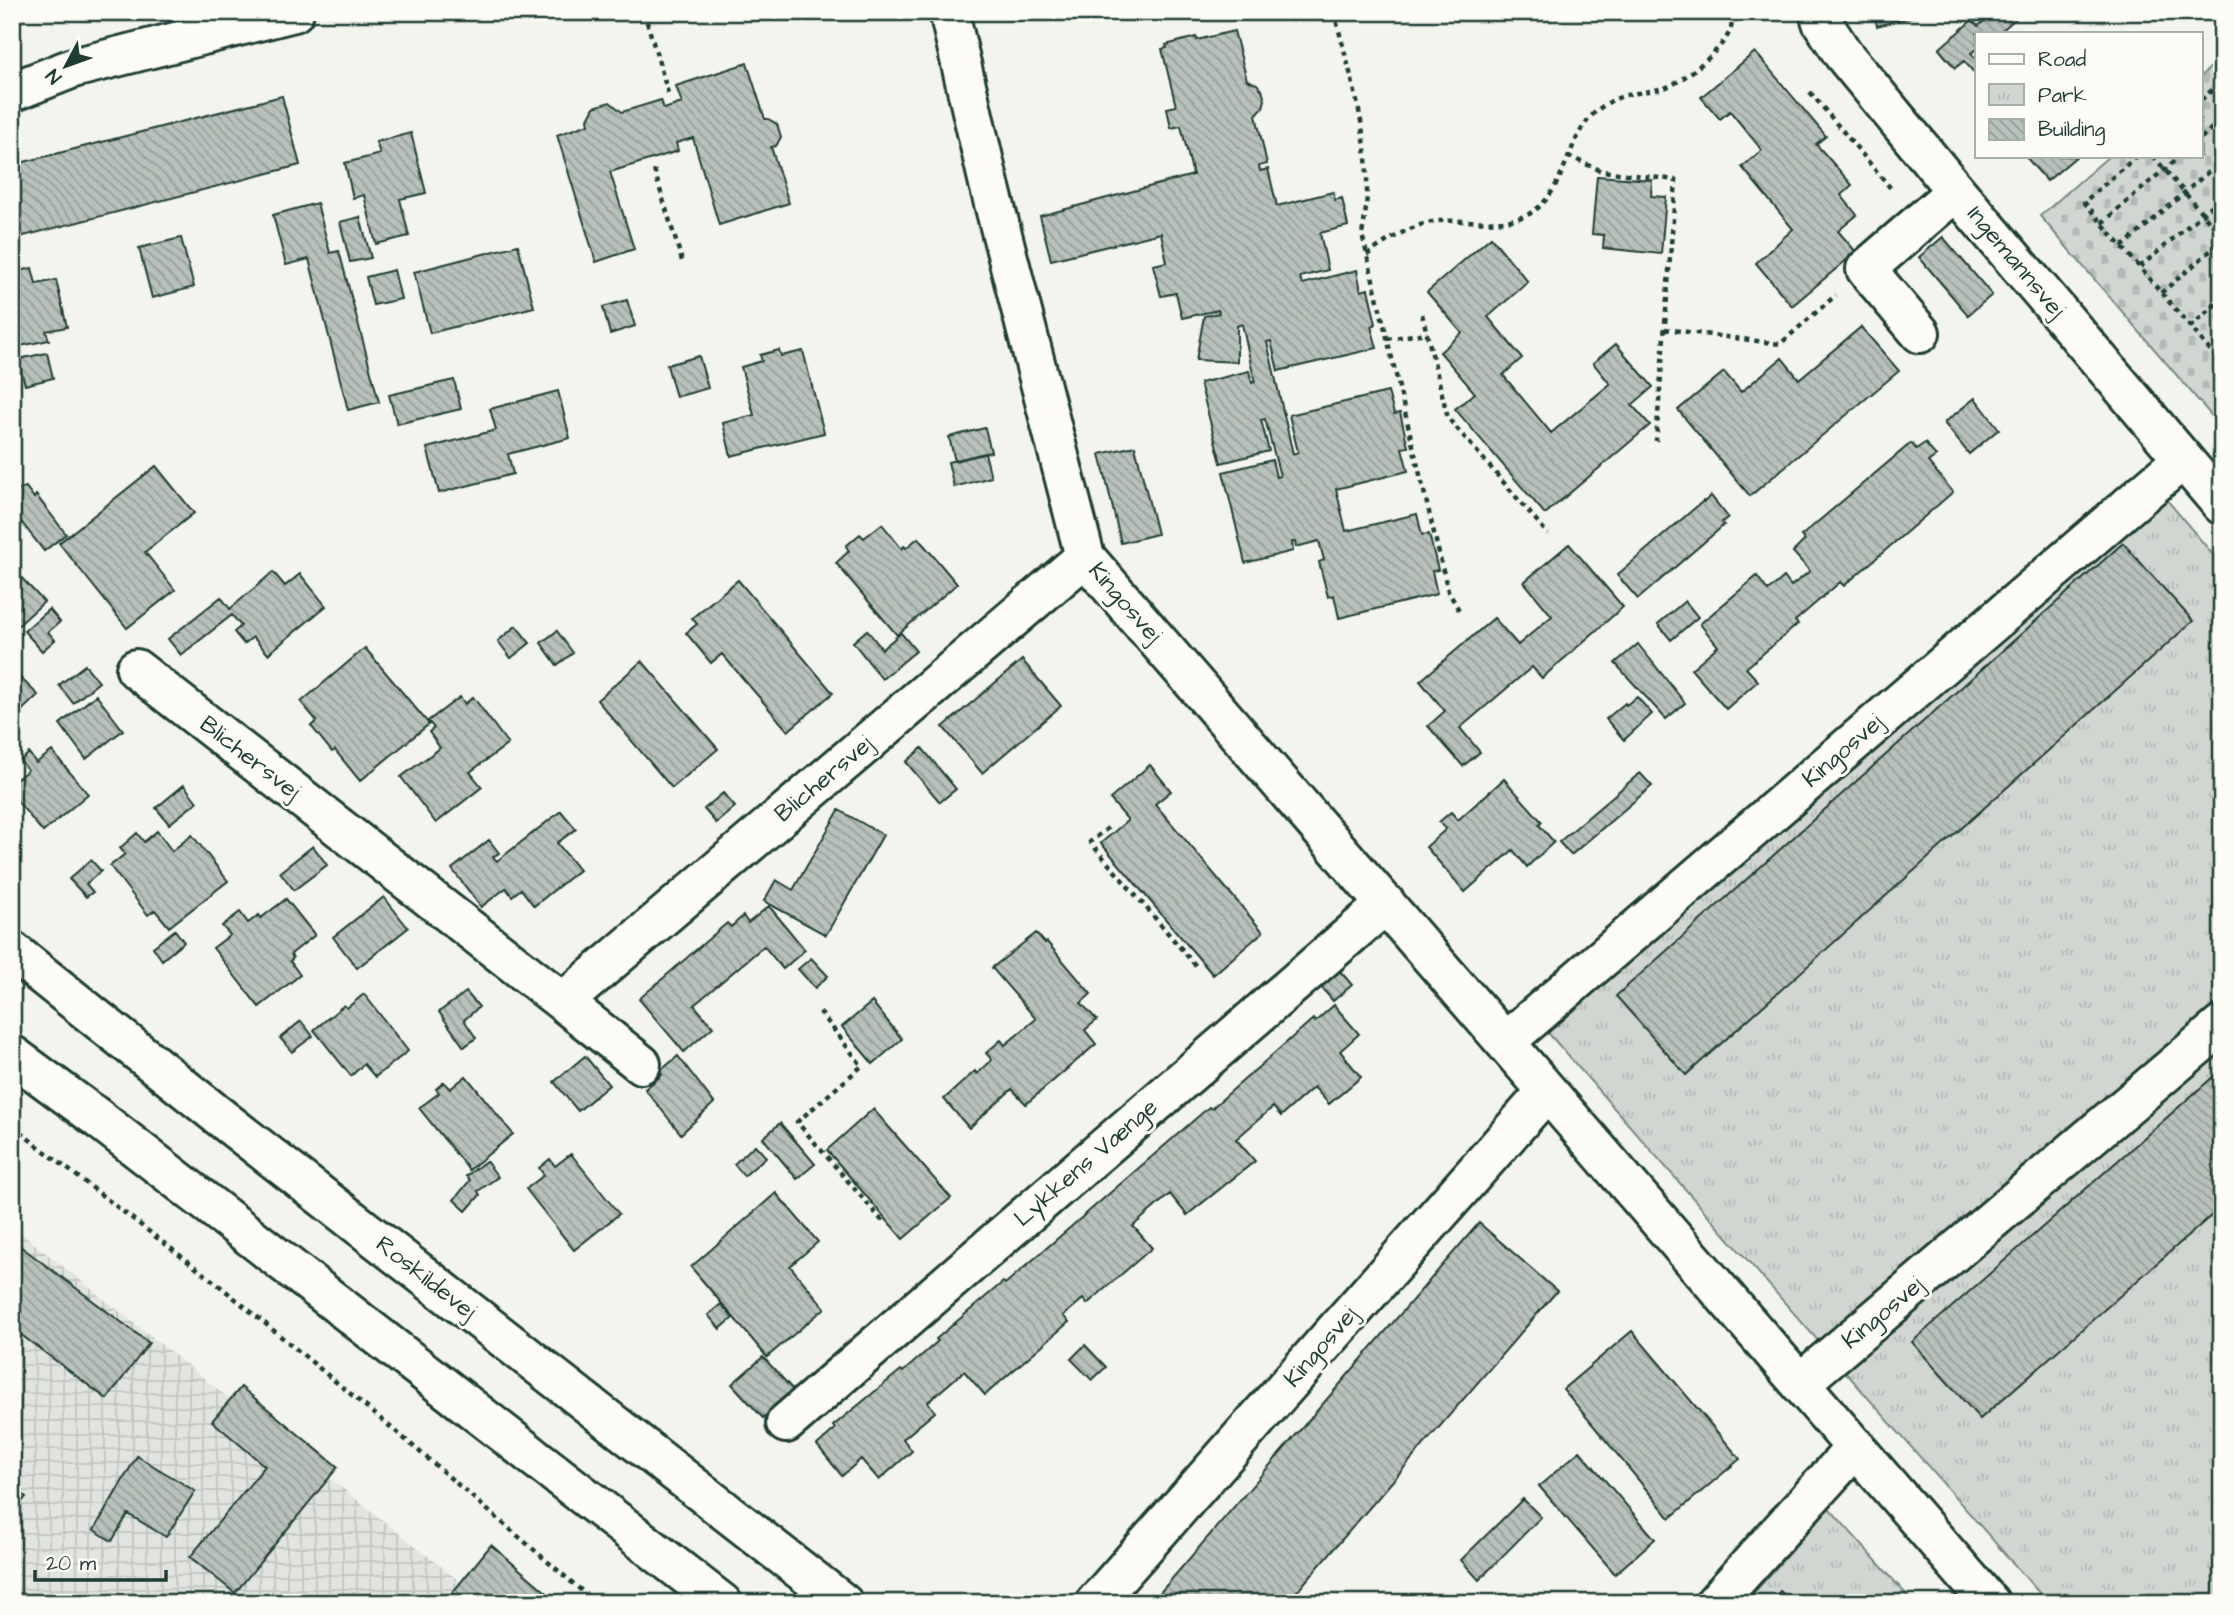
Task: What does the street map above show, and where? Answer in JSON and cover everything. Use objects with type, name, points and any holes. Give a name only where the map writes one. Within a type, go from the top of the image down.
[{"type":"street","points":[[12,92],[73,68],[294,12]]},
{"type":"street","name":"Kingosvej","points":[[949,12],[992,197],[1085,557],[1990,1603]]},
{"type":"street","name":"Ingemannsvej","points":[[1819,12],[1822,22],[1843,54],[2222,505]]},
{"type":"street","points":[[12,69],[73,68]]},
{"type":"street","points":[[1920,332],[1866,269],[1956,191]]},
{"type":"street","name":"Kingosvej","points":[[1504,1042],[2182,460]]},
{"type":"street","name":"Blichersvej","points":[[563,1002],[1085,557]]},
{"type":"street","name":"Blichersvej","points":[[136,669],[641,1064]]},
{"type":"street","name":"Lykkens Vænge","points":[[786,1423],[1385,904]]},
{"type":"street","name":"Roskildevej","points":[[12,951],[842,1603]]},
{"type":"street","points":[[12,980],[220,1117]]},
{"type":"street","name":"Kingosvej","points":[[1800,1383],[2222,1025]]},
{"type":"street","points":[[12,1055],[95,1116],[722,1603]]},
{"type":"street","name":"Kingosvej","points":[[1095,1603],[1547,1091]]},
{"type":"street","points":[[1715,1603],[1856,1447]]},
{"type":"path","points":[[644,12],[668,93]]},
{"type":"path","points":[[1334,12],[1366,148],[1368,191],[1362,234],[1448,591],[1459,610]]},
{"type":"path","points":[[1367,255],[1395,235],[1435,221],[1514,220],[1531,213],[1546,199],[1575,140],[1591,115],[1622,96],[1666,87],[1701,64],[1720,46],[1731,30],[1732,12]]},
{"type":"path","points":[[2202,99],[2222,81]]},
{"type":"path","points":[[2214,88],[2222,97]]},
{"type":"path","points":[[1810,92],[1920,223]]},
{"type":"path","points":[[2202,137],[2222,119]]},
{"type":"path","points":[[1568,156],[1602,171],[1676,180],[1656,441]]},
{"type":"path","points":[[2135,158],[2084,202],[2221,363]]},
{"type":"path","points":[[2155,158],[2222,238],[2161,293]]},
{"type":"path","points":[[2102,223],[2178,158]]},
{"type":"path","points":[[2122,247],[2222,160]]},
{"type":"path","points":[[654,170],[683,264]]},
{"type":"path","points":[[2140,267],[2222,197]]},
{"type":"path","points":[[1665,329],[1780,344],[1866,269]]},
{"type":"path","points":[[2190,327],[2222,299]]},
{"type":"path","points":[[1422,314],[1448,418],[1548,534]]},
{"type":"path","points":[[1387,339],[1427,332]]},
{"type":"path","points":[[1108,828],[1090,842],[1196,966]]},
{"type":"path","points":[[820,1012],[862,1066],[797,1122],[885,1224]]},
{"type":"path","points":[[12,1126],[221,1287],[399,1434],[596,1603]]},
{"type":"shaded area","points":[[12,1226],[487,1603],[12,1603]]},
{"type":"green space","points":[[2222,57],[2222,428],[2040,216],[2107,158],[2202,158],[2202,75]]},
{"type":"green space","points":[[2161,493],[2222,565],[2222,1603],[2048,1603],[1543,1027]]},
{"type":"green space","points":[[1829,1508],[1914,1603],[1745,1603]]},
{"type":"building","points":[[1874,12],[1926,12],[1926,13],[1877,26]]},
{"type":"building","points":[[1996,12],[2022,13],[2000,32],[1975,32],[1975,50],[1971,53],[1975,58],[1975,74],[1964,61],[1955,68],[1939,49],[1972,20],[1978,26]]},
{"type":"building","points":[[1234,31],[1247,80],[1257,84],[1265,100],[1256,115],[1267,164],[1259,166],[1260,171],[1268,169],[1277,206],[1333,192],[1335,200],[1342,198],[1348,226],[1320,233],[1328,270],[1300,277],[1302,284],[1357,270],[1361,291],[1368,289],[1376,324],[1371,326],[1377,348],[1278,371],[1271,341],[1267,342],[1293,454],[1298,452],[1289,415],[1388,392],[1394,414],[1400,413],[1408,447],[1402,448],[1408,471],[1336,489],[1346,531],[1417,514],[1422,535],[1429,534],[1438,570],[1432,571],[1437,594],[1339,618],[1334,595],[1328,597],[1319,562],[1324,560],[1319,541],[1296,547],[1295,542],[1292,542],[1293,551],[1245,563],[1223,472],[1272,460],[1276,477],[1280,476],[1265,419],[1261,420],[1269,451],[1221,463],[1200,383],[1249,371],[1252,383],[1255,382],[1242,324],[1237,326],[1237,362],[1196,360],[1204,316],[1219,313],[1218,310],[1182,318],[1176,293],[1161,296],[1153,265],[1167,262],[1161,233],[1051,260],[1040,216],[1193,175],[1181,126],[1171,128],[1167,108],[1176,106],[1162,49],[1167,48],[1166,45],[1196,37],[1197,40]]},
{"type":"building","points":[[1755,52],[1826,136],[1816,144],[1852,185],[1841,195],[1857,215],[1838,231],[1856,252],[1792,306],[1756,263],[1793,229],[1742,167],[1762,150],[1730,111],[1720,119],[1701,97]]},
{"type":"building","points":[[747,63],[765,119],[777,124],[781,137],[776,146],[771,147],[789,203],[719,225],[693,138],[676,143],[678,151],[610,172],[634,249],[596,262],[557,135],[589,124],[588,119],[594,107],[610,102],[622,112],[661,100],[664,109],[682,103],[676,86]]},
{"type":"building","points":[[282,96],[300,165],[12,239],[12,165]]},
{"type":"building","points":[[411,133],[426,193],[400,199],[409,236],[376,244],[364,195],[353,198],[345,163],[380,154],[376,142]]},
{"type":"building","points":[[2027,158],[2075,158],[2047,181]]},
{"type":"building","points":[[1597,176],[1652,180],[1651,196],[1666,197],[1661,254],[1603,248],[1604,235],[1592,234]]},
{"type":"building","points":[[317,203],[330,253],[339,251],[379,402],[348,410],[309,259],[286,265],[273,215]]},
{"type":"building","points":[[360,217],[371,258],[350,262],[340,222]]},
{"type":"building","points":[[1491,237],[1528,282],[1488,317],[1522,358],[1503,375],[1551,433],[1610,384],[1593,363],[1616,344],[1653,387],[1632,405],[1650,425],[1545,514],[1455,409],[1475,393],[1440,352],[1462,333],[1427,292]]},
{"type":"building","points":[[1943,237],[1992,295],[1968,315],[1919,257]]},
{"type":"building","points":[[181,238],[194,287],[152,298],[139,248]]},
{"type":"building","points":[[518,245],[534,307],[430,333],[414,272]]},
{"type":"building","points":[[32,268],[36,284],[56,280],[67,327],[46,331],[49,340],[15,347],[12,337],[12,273]]},
{"type":"building","points":[[394,270],[401,299],[373,305],[366,277]]},
{"type":"building","points":[[627,300],[635,326],[610,334],[603,307]]},
{"type":"building","points":[[1861,327],[1899,371],[1750,496],[1678,410],[1724,372],[1741,392],[1782,358],[1799,379]]},
{"type":"building","points":[[779,350],[781,356],[803,351],[824,433],[731,456],[723,423],[754,415],[741,367],[762,361],[760,355]]},
{"type":"building","points":[[47,353],[53,378],[25,385],[18,359]]},
{"type":"building","points":[[699,356],[708,388],[676,397],[667,365]]},
{"type":"building","points":[[454,380],[461,409],[397,424],[389,395]]},
{"type":"building","points":[[558,391],[570,438],[508,454],[513,474],[439,493],[427,448],[496,430],[490,409]]},
{"type":"building","points":[[1975,398],[1999,429],[1969,454],[1944,423]]},
{"type":"building","points":[[985,428],[991,452],[955,461],[949,437]]},
{"type":"building","points":[[1911,443],[1916,449],[1925,443],[1936,456],[1928,462],[1953,492],[1844,586],[1840,582],[1795,621],[1798,624],[1746,668],[1758,681],[1726,709],[1691,669],[1718,646],[1700,624],[1757,576],[1768,591],[1784,577],[1791,586],[1810,571],[1793,552],[1805,540],[1801,536]]},
{"type":"building","points":[[1135,446],[1157,534],[1121,543],[1100,454]]},
{"type":"building","points":[[985,453],[991,477],[954,487],[948,462]]},
{"type":"building","points":[[156,466],[194,513],[145,552],[175,590],[127,628],[59,543]]},
{"type":"building","points":[[26,487],[34,498],[36,495],[66,534],[44,551],[12,510],[12,492]]},
{"type":"building","points":[[1711,496],[1728,517],[1722,522],[1724,525],[1638,599],[1617,575]]},
{"type":"building","points":[[882,524],[902,549],[918,538],[957,584],[897,635],[836,563],[849,551],[846,546],[860,534],[864,538]]},
{"type":"building","points":[[2123,543],[2193,621],[1686,1075],[1616,996]]},
{"type":"building","points":[[1569,544],[1623,607],[1542,678],[1532,667],[1460,728],[1480,752],[1463,766],[1428,726],[1445,711],[1420,681],[1494,618],[1518,645],[1552,616],[1524,582]]},
{"type":"building","points":[[273,572],[285,586],[300,574],[326,606],[268,654],[253,637],[244,644],[234,632],[241,626],[232,615],[181,655],[168,639],[221,597],[230,609]]},
{"type":"building","points":[[17,573],[44,602],[12,631],[12,577]]},
{"type":"building","points":[[738,580],[833,693],[788,731],[722,654],[711,663],[686,633],[697,624],[692,618]]},
{"type":"building","points":[[1685,601],[1698,617],[1671,640],[1658,624]]},
{"type":"building","points":[[49,609],[60,622],[48,632],[55,640],[42,651],[24,631]]},
{"type":"building","points":[[516,626],[530,643],[511,658],[498,641]]},
{"type":"building","points":[[867,630],[882,649],[901,633],[916,651],[882,679],[853,642]]},
{"type":"building","points":[[557,631],[573,653],[557,665],[541,643]]},
{"type":"building","points":[[1638,644],[1685,703],[1666,719],[1615,663]]},
{"type":"building","points":[[365,648],[429,724],[360,781],[311,726],[317,721],[301,702]]},
{"type":"building","points":[[1022,660],[1061,706],[982,773],[943,727]]},
{"type":"building","points":[[642,661],[718,749],[672,788],[597,700]]},
{"type":"building","points":[[85,665],[99,682],[73,703],[59,685]]},
{"type":"building","points":[[12,670],[38,695],[12,720]]},
{"type":"building","points":[[96,695],[123,730],[86,759],[60,724]]},
{"type":"building","points":[[460,697],[465,704],[473,697],[508,744],[470,772],[482,787],[436,823],[401,777],[440,748],[429,732],[434,728],[428,721]]},
{"type":"building","points":[[1637,697],[1652,714],[1624,740],[1606,719]]},
{"type":"building","points":[[922,748],[956,789],[940,802],[906,762]]},
{"type":"building","points":[[52,751],[88,794],[43,832],[12,795],[12,783],[28,770],[20,761],[29,753],[36,763]]},
{"type":"building","points":[[1150,765],[1171,791],[1155,804],[1263,932],[1213,975],[1101,843],[1128,820],[1110,799]]},
{"type":"building","points":[[1640,773],[1652,786],[1571,855],[1559,842]]},
{"type":"building","points":[[1504,779],[1542,822],[1539,825],[1554,842],[1527,867],[1513,850],[1465,892],[1426,847],[1446,829],[1439,822],[1451,812],[1458,820]]},
{"type":"building","points":[[184,785],[197,802],[169,824],[156,808]]},
{"type":"building","points":[[723,793],[735,807],[716,823],[704,809]]},
{"type":"building","points":[[839,810],[883,835],[826,935],[764,901],[776,880],[793,890]]},
{"type":"building","points":[[561,811],[576,829],[557,843],[579,870],[534,906],[521,889],[512,896],[506,888],[481,907],[452,869],[489,840],[499,853],[493,857],[497,861]]},
{"type":"building","points":[[157,831],[172,851],[192,835],[228,881],[169,927],[155,910],[148,915],[110,866],[125,854],[120,848],[137,833],[144,842]]},
{"type":"building","points":[[313,846],[327,865],[294,890],[280,872]]},
{"type":"building","points":[[91,860],[101,871],[86,884],[93,892],[86,897],[69,879]]},
{"type":"building","points":[[384,897],[408,928],[357,968],[333,937]]},
{"type":"building","points":[[286,899],[315,935],[291,954],[293,958],[290,961],[300,975],[259,1007],[213,948],[230,935],[222,926],[240,912],[248,923],[259,915],[261,918]]},
{"type":"building","points":[[769,906],[805,950],[783,969],[764,946],[694,1005],[713,1027],[684,1052],[639,999],[727,923],[731,927],[743,916],[748,923]]},
{"type":"building","points":[[175,930],[184,942],[162,960],[153,947]]},
{"type":"building","points":[[1036,933],[1047,942],[1091,994],[1081,1003],[1097,1020],[1085,1030],[1096,1044],[1026,1104],[1012,1089],[969,1128],[944,1099],[975,1071],[977,1074],[992,1060],[986,1053],[1001,1040],[1005,1045],[1036,1019],[992,968]]},
{"type":"building","points":[[811,958],[828,976],[815,988],[798,969]]},
{"type":"building","points":[[1340,971],[1352,985],[1333,1001],[1321,987]]},
{"type":"building","points":[[466,992],[479,1007],[464,1020],[476,1038],[464,1047],[439,1012]]},
{"type":"building","points":[[364,994],[408,1051],[375,1077],[364,1064],[351,1076],[314,1030],[344,1005],[347,1008]]},
{"type":"building","points":[[872,1002],[902,1039],[873,1064],[842,1027]]},
{"type":"building","points":[[1334,1005],[1359,1034],[1340,1051],[1361,1077],[1329,1104],[1314,1087],[1281,1116],[1273,1107],[1236,1139],[1255,1161],[1187,1215],[1170,1194],[1133,1226],[1152,1248],[1087,1304],[1083,1299],[1063,1316],[1069,1322],[985,1395],[964,1371],[928,1402],[935,1412],[903,1439],[912,1451],[879,1480],[861,1459],[842,1476],[817,1445],[835,1429],[833,1426],[901,1370],[903,1372],[938,1341],[936,1339],[1003,1282],[1005,1284],[1313,1019],[1315,1022]]},
{"type":"building","points":[[301,1021],[313,1036],[292,1052],[280,1038]]},
{"type":"building","points":[[585,1056],[609,1085],[578,1111],[554,1082]]},
{"type":"building","points":[[678,1056],[714,1103],[681,1134],[645,1089],[662,1075],[659,1072]]},
{"type":"building","points":[[2222,1069],[2222,1206],[1980,1419],[1912,1342]]},
{"type":"building","points":[[466,1076],[513,1134],[469,1170],[419,1108],[439,1093],[436,1089],[444,1082],[450,1089]]},
{"type":"building","points":[[873,1109],[951,1198],[903,1239],[827,1150]]},
{"type":"building","points":[[780,1123],[815,1164],[797,1179],[763,1138]]},
{"type":"building","points":[[755,1145],[766,1157],[744,1176],[734,1164]]},
{"type":"building","points":[[571,1154],[619,1214],[574,1250],[526,1189],[544,1175],[539,1168],[550,1159],[555,1166]]},
{"type":"building","points":[[486,1161],[498,1177],[478,1191],[480,1195],[466,1211],[454,1200],[470,1180],[466,1176]]},
{"type":"building","points":[[776,1193],[818,1242],[790,1266],[825,1308],[767,1357],[691,1267]]},
{"type":"building","points":[[1479,1223],[1557,1291],[1287,1603],[1151,1603]]},
{"type":"building","points":[[12,1240],[149,1343],[107,1399],[12,1328]]},
{"type":"building","points":[[721,1304],[733,1318],[720,1329],[708,1315]]},
{"type":"building","points":[[1632,1331],[1740,1459],[1670,1518],[1563,1389]]},
{"type":"building","points":[[1085,1345],[1106,1367],[1092,1380],[1071,1359]]},
{"type":"building","points":[[763,1357],[794,1391],[763,1418],[732,1384]]},
{"type":"building","points":[[241,1387],[338,1467],[235,1593],[190,1557],[265,1466],[212,1421]]},
{"type":"building","points":[[1580,1451],[1655,1539],[1615,1574],[1539,1486]]},
{"type":"building","points":[[137,1456],[195,1491],[166,1537],[128,1514],[112,1541],[94,1530]]},
{"type":"building","points":[[12,1486],[26,1497],[12,1514]]},
{"type":"building","points":[[1523,1499],[1541,1517],[1479,1580],[1461,1560]]},
{"type":"building","points":[[491,1545],[559,1603],[444,1603]]},
{"type":"building","points":[[1780,1591],[1793,1603],[1770,1603]]}]
